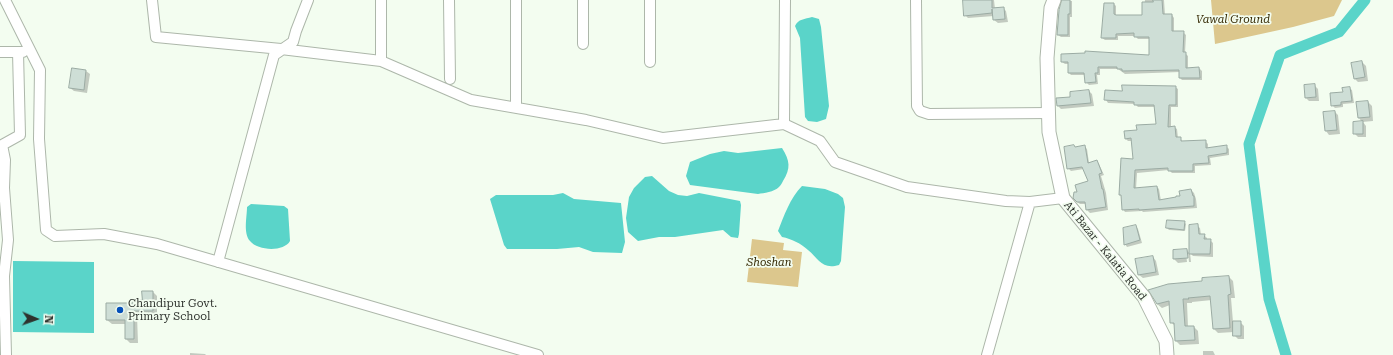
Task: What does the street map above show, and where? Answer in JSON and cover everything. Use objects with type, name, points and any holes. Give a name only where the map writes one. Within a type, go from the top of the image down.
[{"type":"main road","name":"Ati Bazar - Kalatia Road","points":[[1054,0],[1051,8],[1047,58],[1049,132],[1063,198],[1144,297],[1166,341],[1167,355]]},
{"type":"street","points":[[5,0],[8,9],[40,70],[38,139],[46,230],[55,236],[104,234],[157,244],[538,355]]},
{"type":"street","points":[[152,0],[156,37],[281,49],[381,61],[471,100],[586,120],[663,138],[784,124],[820,140],[835,162],[907,187],[1006,201],[1030,202],[1063,198]]},
{"type":"street","points":[[218,262],[274,55],[293,42],[308,0]]},
{"type":"street","points":[[381,61],[382,0]]},
{"type":"street","points":[[449,0],[450,79]]},
{"type":"street","points":[[516,0],[516,108]]},
{"type":"street","points":[[583,0],[583,44]]},
{"type":"street","points":[[650,0],[650,62]]},
{"type":"street","points":[[784,124],[785,0]]},
{"type":"street","points":[[916,0],[917,106],[920,111],[929,114],[1049,113]]},
{"type":"street","points":[[0,52],[31,52]]},
{"type":"street","points":[[6,355],[4,276],[8,240],[2,145],[20,135],[18,52]]},
{"type":"street","points":[[987,355],[1030,202]]},
{"type":"green space","name":"Vawal Ground","points":[[1211,0],[1342,0],[1334,16],[1293,27],[1215,44]]},
{"type":"green space","name":"Shoshan","points":[[752,239],[784,243],[783,250],[802,252],[798,287],[747,282]]},
{"type":"water","points":[[812,17],[819,19],[821,27],[829,106],[826,119],[817,122],[808,121],[805,117],[800,38],[795,26],[800,21]]},
{"type":"water","points":[[782,148],[788,161],[786,176],[777,189],[769,192],[758,194],[690,185],[686,176],[690,162],[710,154],[724,151],[738,153]]},
{"type":"water","points":[[652,176],[669,191],[678,195],[687,196],[699,193],[740,201],[741,205],[738,238],[731,237],[723,230],[675,237],[659,237],[638,241],[628,232],[626,218],[629,197],[634,188],[645,177]]},
{"type":"water","points":[[802,186],[825,189],[838,194],[843,198],[845,207],[841,261],[839,265],[829,266],[821,263],[802,245],[793,240],[782,237],[778,231],[785,213]]},
{"type":"water","points":[[563,193],[574,199],[621,203],[625,242],[622,253],[593,252],[579,247],[557,249],[507,249],[504,245],[490,199],[496,195],[553,195]]},
{"type":"water","points":[[251,204],[284,206],[288,209],[290,241],[287,245],[271,249],[259,247],[250,241],[247,234],[246,225],[247,207]]},
{"type":"water","points":[[13,261],[94,262],[94,333],[13,332]]},
{"type":"building","points":[[963,0],[992,0],[992,8],[1004,7],[1005,19],[993,20],[992,9],[992,13],[964,16]]},
{"type":"building","points":[[1062,0],[1070,0],[1068,35],[1057,35],[1059,10]]},
{"type":"building","points":[[1153,0],[1162,0],[1163,14],[1172,14],[1172,31],[1184,31],[1183,52],[1186,52],[1186,68],[1199,67],[1200,78],[1179,78],[1179,70],[1122,71],[1122,69],[1117,69],[1117,67],[1098,67],[1098,73],[1095,73],[1096,82],[1085,83],[1084,73],[1068,73],[1068,62],[1061,62],[1061,54],[1085,53],[1085,51],[1149,55],[1149,37],[1134,37],[1134,33],[1116,34],[1116,38],[1101,38],[1104,3],[1114,3],[1114,14],[1116,15],[1142,15],[1142,2],[1153,2]]},
{"type":"building","points":[[1362,61],[1365,77],[1354,79],[1351,63]]},
{"type":"building","points":[[72,68],[86,70],[84,90],[69,88]]},
{"type":"building","points":[[1315,84],[1316,97],[1305,98],[1304,85]]},
{"type":"building","points":[[1122,85],[1176,86],[1176,105],[1169,105],[1168,127],[1175,126],[1176,137],[1181,137],[1181,141],[1206,140],[1206,148],[1227,145],[1227,153],[1208,156],[1209,163],[1193,164],[1193,171],[1168,171],[1168,168],[1135,170],[1134,188],[1157,186],[1159,200],[1180,196],[1179,191],[1191,189],[1194,196],[1194,206],[1122,210],[1121,195],[1119,195],[1121,158],[1133,159],[1131,138],[1125,139],[1124,131],[1137,130],[1136,125],[1156,124],[1154,105],[1134,105],[1134,102],[1104,100],[1105,90],[1122,91]]},
{"type":"building","points":[[1350,87],[1352,101],[1341,102],[1341,105],[1331,106],[1330,93],[1343,92],[1342,88]]},
{"type":"building","points":[[1089,90],[1091,103],[1057,106],[1056,98],[1070,97],[1070,92]]},
{"type":"building","points":[[1368,101],[1370,117],[1358,118],[1356,102]]},
{"type":"building","points":[[1335,111],[1337,130],[1325,131],[1323,112]]},
{"type":"building","points":[[1363,121],[1363,134],[1353,134],[1353,122]]},
{"type":"building","points":[[1074,145],[1075,147],[1085,145],[1088,163],[1097,160],[1102,173],[1099,174],[1106,207],[1086,210],[1085,202],[1077,202],[1073,198],[1074,192],[1077,192],[1075,185],[1088,181],[1082,167],[1067,169],[1064,147]]},
{"type":"building","points":[[1167,220],[1185,221],[1184,230],[1166,228]]},
{"type":"building","points":[[1198,224],[1199,234],[1205,234],[1204,239],[1211,239],[1210,254],[1189,254],[1189,225]]},
{"type":"building","points":[[1136,225],[1140,240],[1124,245],[1123,228]]},
{"type":"building","points":[[1187,249],[1188,258],[1173,259],[1173,250]]},
{"type":"building","points":[[1153,256],[1156,272],[1138,275],[1135,259]]},
{"type":"building","points":[[1229,276],[1231,294],[1228,295],[1230,328],[1213,329],[1210,296],[1183,299],[1185,326],[1194,326],[1195,340],[1175,341],[1174,323],[1170,323],[1169,301],[1157,304],[1148,290],[1168,284],[1202,281],[1202,278]]},
{"type":"building","points":[[142,291],[153,291],[153,311],[134,311],[134,339],[125,339],[125,320],[106,320],[106,303],[133,303],[133,300],[142,300]]},
{"type":"building","points":[[1233,321],[1241,321],[1241,336],[1233,336]]},
{"type":"waterway","points":[[1286,355],[1269,299],[1249,144],[1280,55],[1339,32],[1365,0]]},
{"type":"place","name":"Chandipur Govt. Primary School","points":[[120,310]]}]
